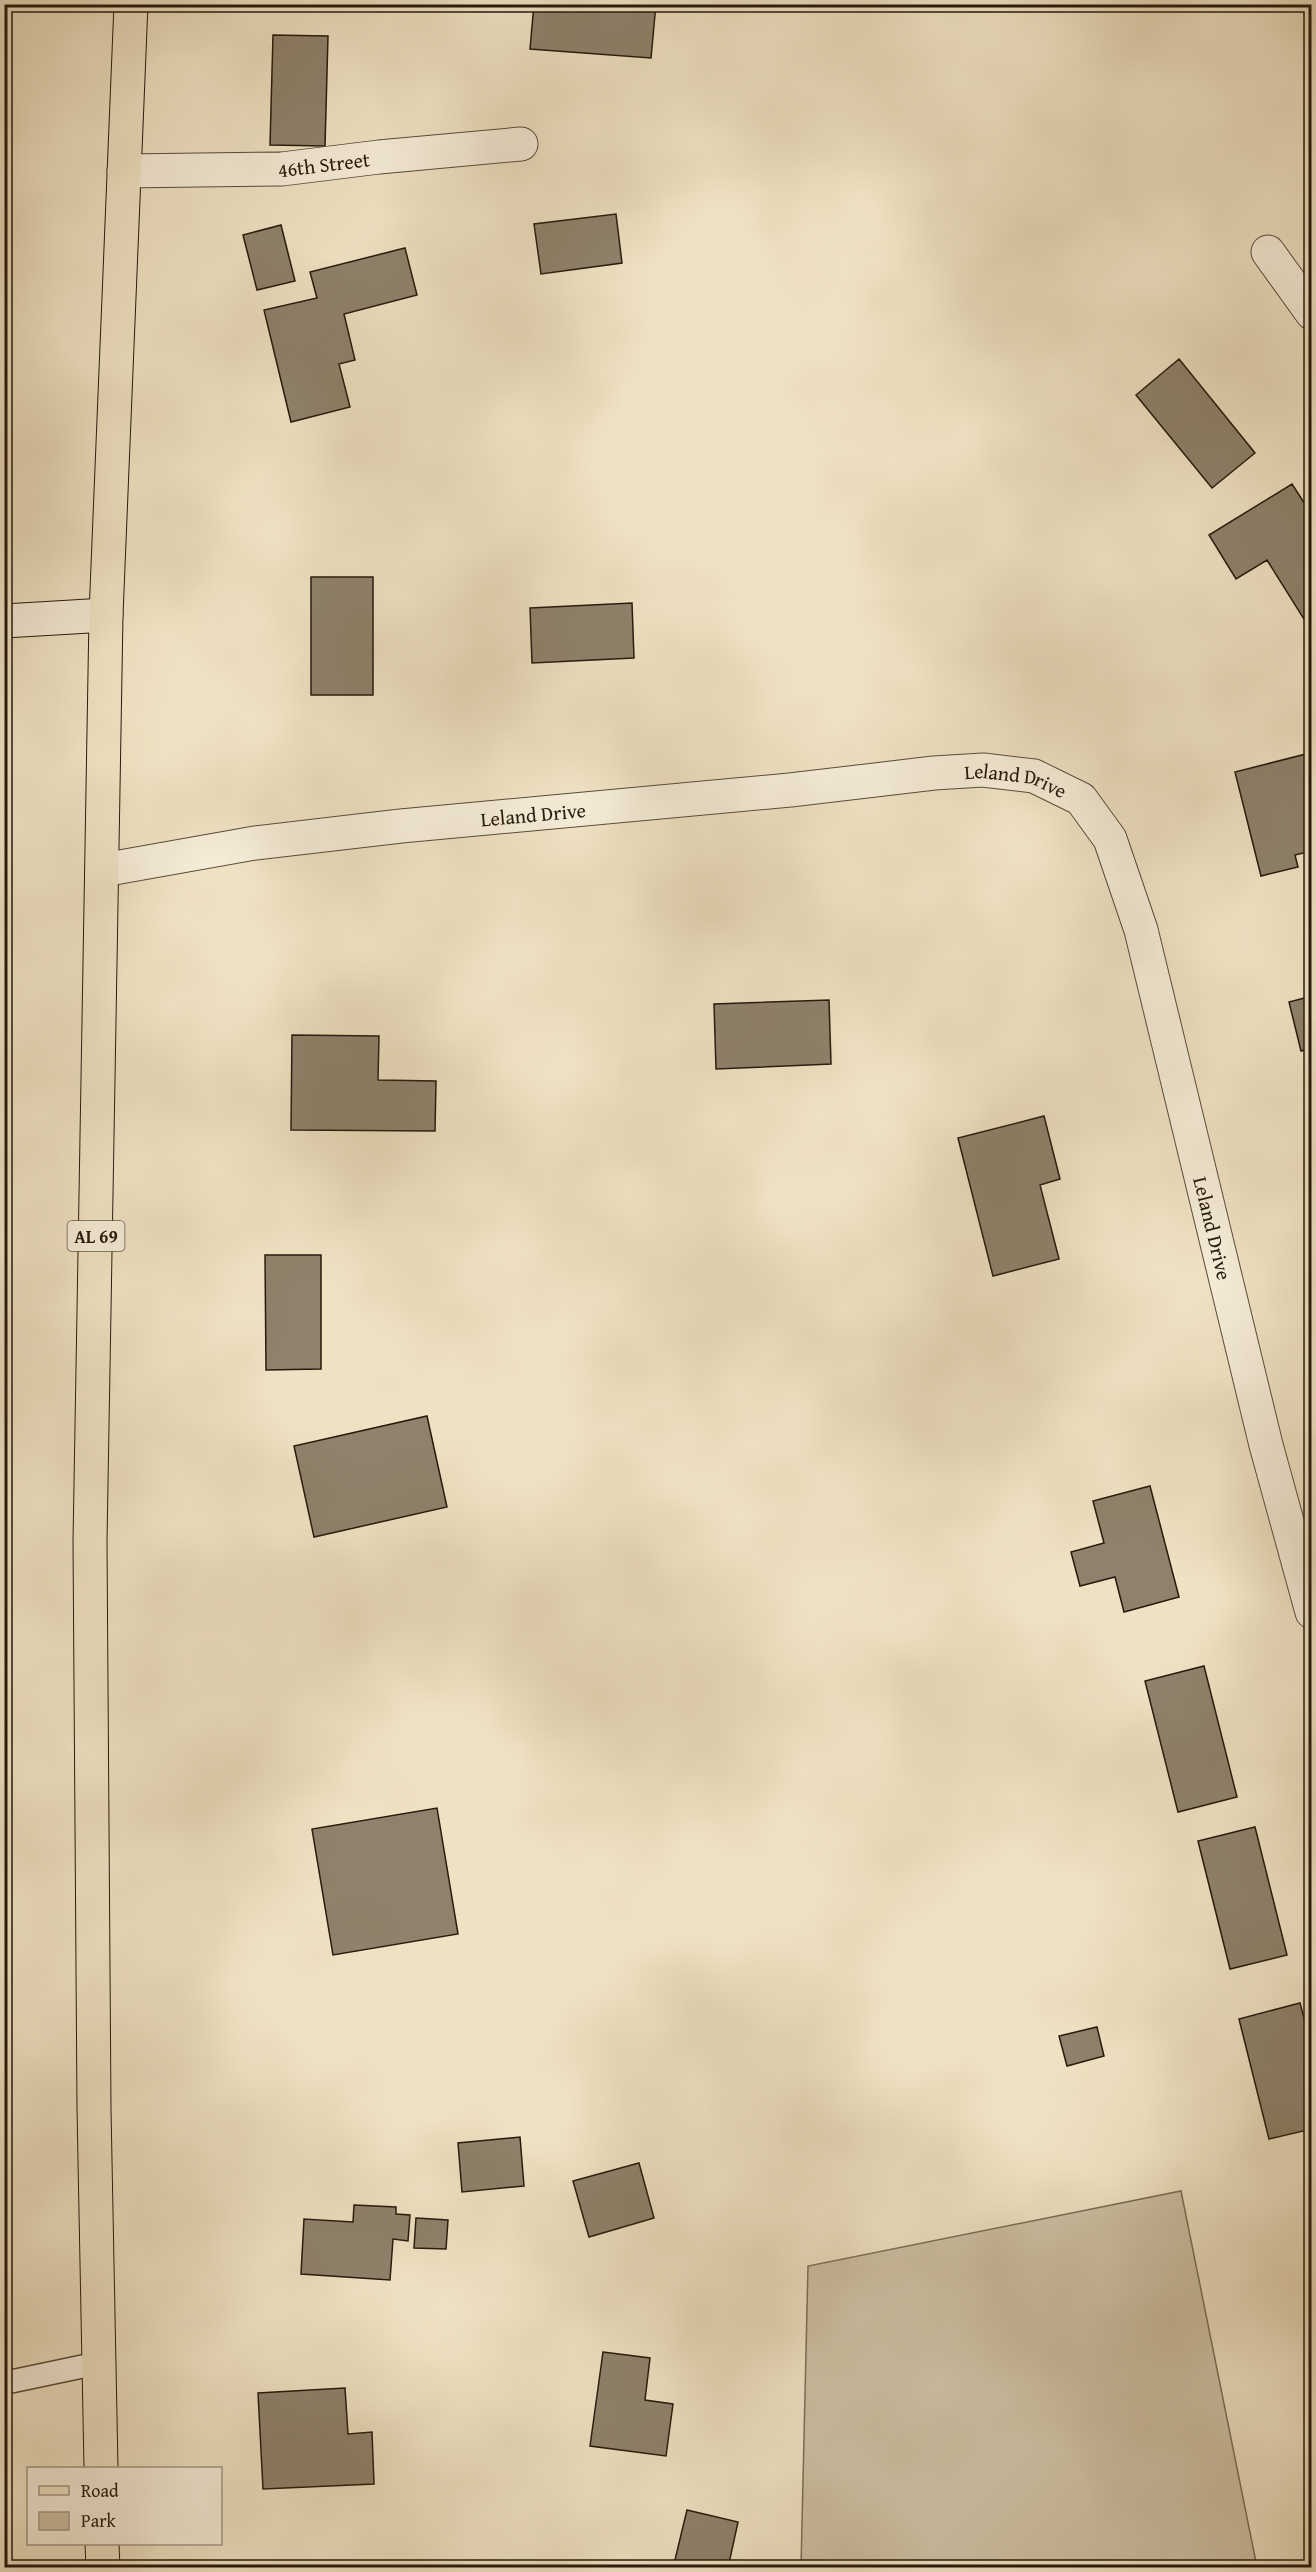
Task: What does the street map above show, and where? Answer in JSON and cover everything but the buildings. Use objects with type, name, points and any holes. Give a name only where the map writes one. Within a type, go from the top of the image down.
[{"type":"main road","name":"AL 69","points":[[101,2467],[94,2097],[90,1542],[106,615],[131,4]]},
{"type":"main road","points":[[102,2545],[103,2568]]},
{"type":"street","name":"46th Street","points":[[124,171],[282,170],[379,157],[522,144]]},
{"type":"street","points":[[1268,252],[1311,313]]},
{"type":"street","points":[[4,621],[106,615]]},
{"type":"street","name":"Leland Drive","points":[[103,870],[278,841],[413,825],[790,790],[934,773],[983,770],[1034,776],[1081,799],[1110,839],[1141,930],[1266,1444],[1311,1612]]},
{"type":"lane","points":[[4,2383],[99,2363]]},
{"type":"green space","points":[[1181,2191],[1257,2567],[801,2567],[808,2266]]}]
